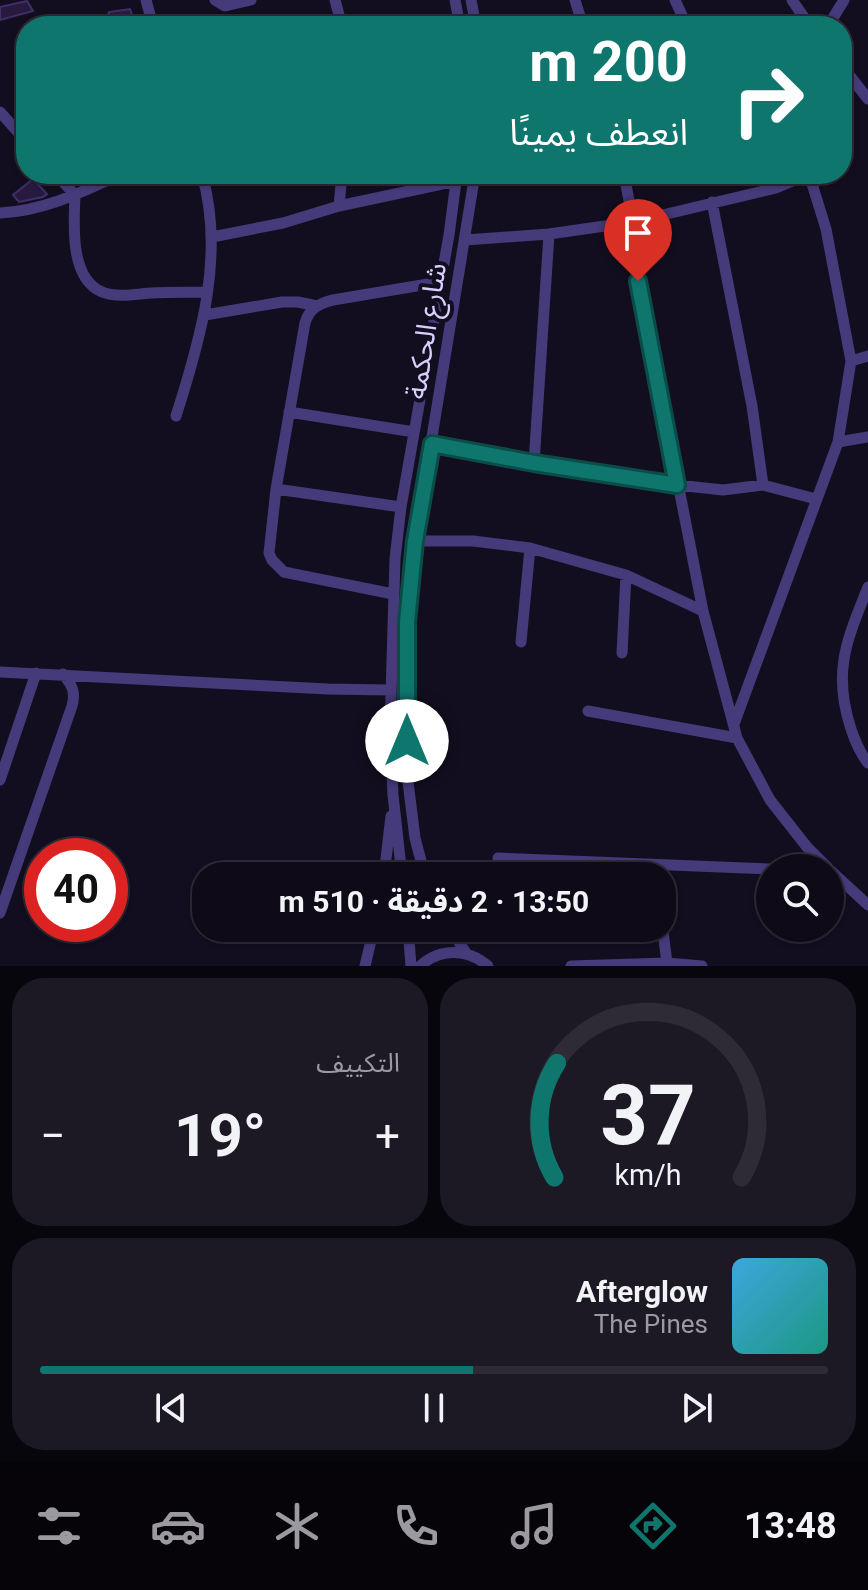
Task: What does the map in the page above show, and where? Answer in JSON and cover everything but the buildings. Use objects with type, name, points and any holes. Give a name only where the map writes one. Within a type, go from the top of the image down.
[{"type":"street","points":[[215,0],[225,6],[251,0]]},
{"type":"street","points":[[852,79],[868,99]]},
{"type":"street","points":[[0,112],[16,130]]},
{"type":"street","points":[[65,184],[75,195],[77,253],[83,272],[93,286],[101,292],[126,295],[207,292]]},
{"type":"street","points":[[0,213],[33,210],[99,184]]},
{"type":"street","points":[[176,416],[205,315],[212,237],[205,184]]},
{"type":"street","points":[[339,206],[341,184]]},
{"type":"street","points":[[212,237],[283,223],[431,184]]},
{"type":"street","name":"شارع الحكمة","points":[[400,862],[393,795],[390,690],[395,559],[455,184]]},
{"type":"street","name":"شارع الحكمة","points":[[421,862],[408,782],[407,622],[415,541],[473,184]]},
{"type":"street","points":[[625,184],[677,485],[703,611],[737,738],[770,800],[814,854]]},
{"type":"street","points":[[465,240],[549,234],[630,222],[785,184]]},
{"type":"street","points":[[734,724],[838,442],[851,361],[826,229],[812,184]]},
{"type":"street","points":[[712,202],[752,406],[763,485]]},
{"type":"street","points":[[534,463],[549,234]]},
{"type":"street","points":[[393,594],[284,572],[269,553],[276,489],[309,313],[333,300],[440,282]]},
{"type":"street","points":[[205,315],[282,302],[317,306]]},
{"type":"street","points":[[851,361],[868,356]]},
{"type":"street","points":[[289,412],[414,432]]},
{"type":"street","points":[[838,442],[868,437]]},
{"type":"street","points":[[432,444],[677,485],[723,490],[763,485],[816,499]]},
{"type":"street","points":[[276,489],[401,507]]},
{"type":"street","points":[[415,541],[473,541],[530,548],[626,575],[703,611]]},
{"type":"street","points":[[521,642],[530,548]]},
{"type":"street","points":[[622,653],[626,575]]},
{"type":"street","points":[[868,587],[845,646],[842,690],[853,735],[868,763]]},
{"type":"street","points":[[0,672],[390,690]]},
{"type":"street","points":[[0,780],[36,673]]},
{"type":"street","points":[[0,913],[75,696],[63,674]]},
{"type":"street","points":[[588,711],[737,738]]},
{"type":"street","points":[[386,862],[393,795]]},
{"type":"street","points":[[498,858],[551,862]]},
{"type":"street","points":[[676,870],[756,869]]},
{"type":"street","points":[[844,883],[868,905]]},
{"type":"street","points":[[365,966],[371,942]]},
{"type":"street","points":[[409,942],[411,966]]},
{"type":"street","points":[[459,942],[466,953]]},
{"type":"street","points":[[664,942],[667,963]]},
{"type":"street","points":[[420,966],[431,957],[448,952],[466,953],[488,966]]},
{"type":"street","points":[[571,966],[667,963],[702,966]]},
{"type":"route","points":[[407,741],[407,622],[415,541],[432,444],[677,485],[638,281]]}]
